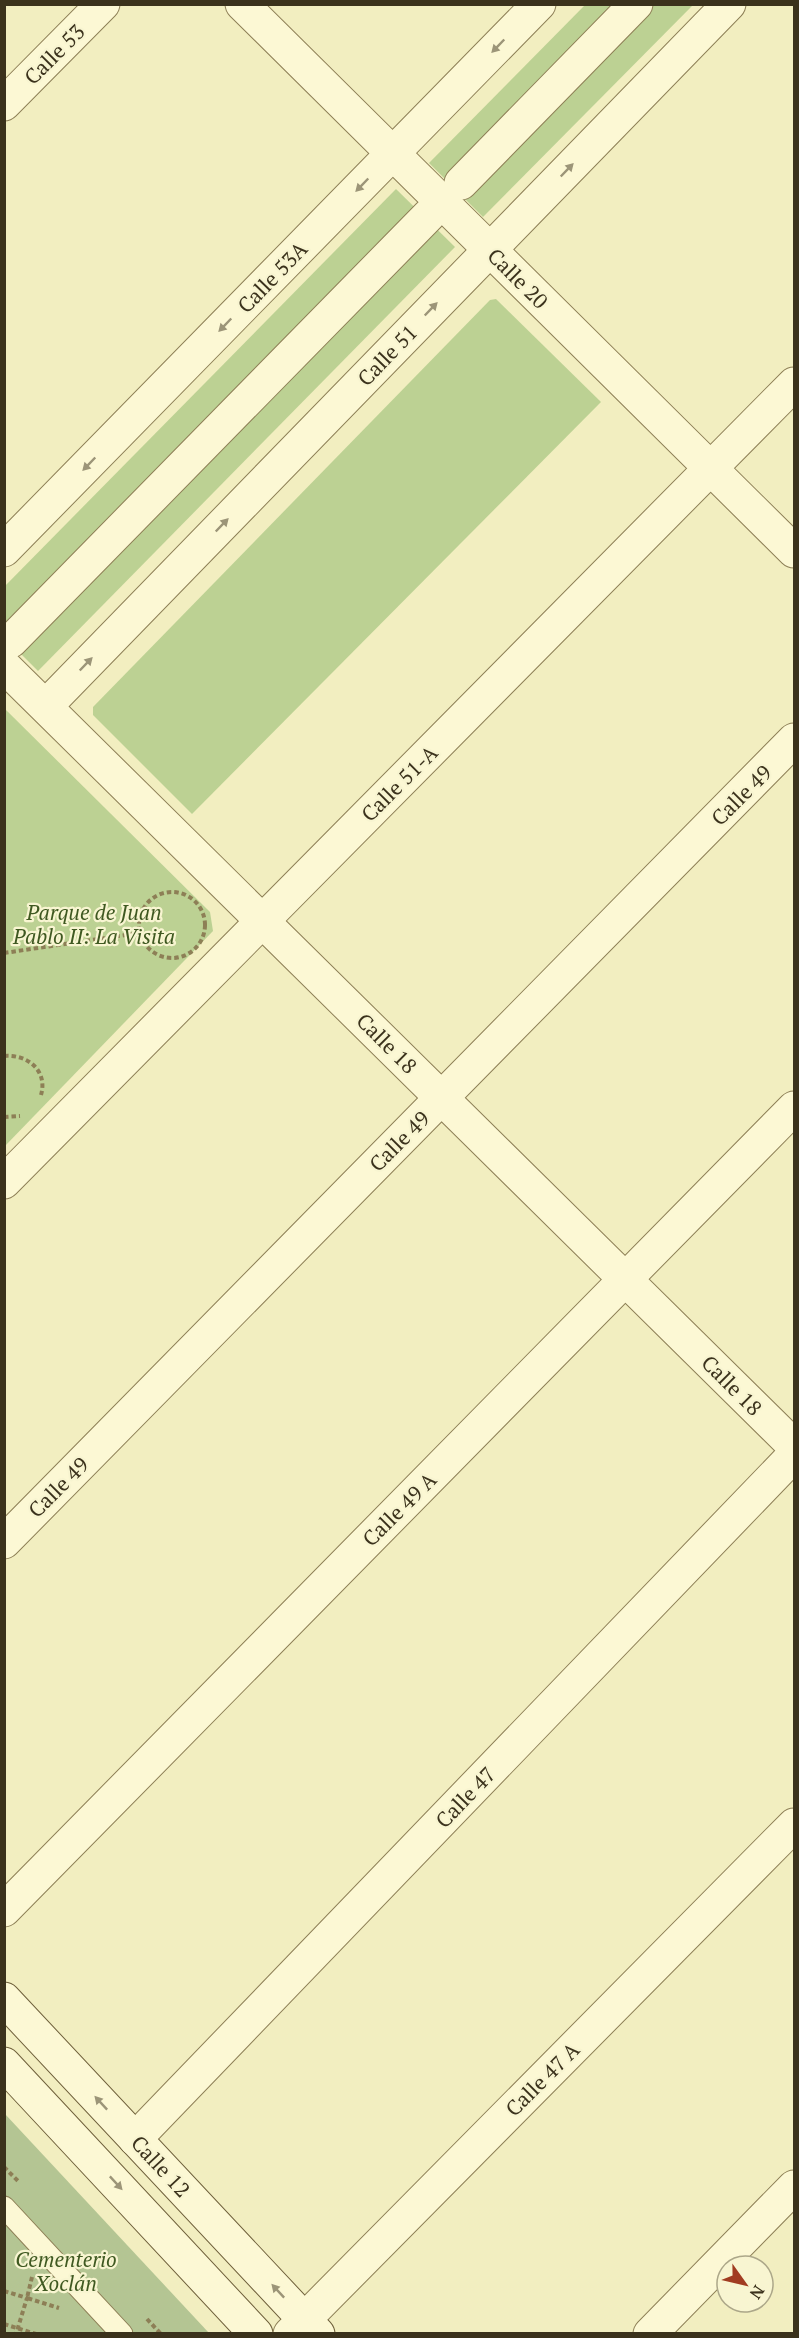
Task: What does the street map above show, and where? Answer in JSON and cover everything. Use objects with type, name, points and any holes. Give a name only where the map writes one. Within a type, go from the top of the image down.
[{"type":"street","name":"Calle 53","points":[[4,104],[103,4]]},
{"type":"street","name":"Calle 20","points":[[242,4],[795,550]]},
{"type":"street","name":"Calle 53A","points":[[4,550],[539,4]]},
{"type":"street","points":[[460,183],[636,4]]},
{"type":"street","name":"Calle 51","points":[[46,706],[729,4]]},
{"type":"street","points":[[8,653],[429,215]]},
{"type":"street","name":"Calle 51-A","points":[[4,1182],[795,384]]},
{"type":"street","name":"Calle 18","points":[[8,653],[46,706],[795,1446]]},
{"type":"street","name":"Calle 49","points":[[4,1542],[795,740]]},
{"type":"street","name":"Calle 49 A","points":[[4,1910],[795,1108]]},
{"type":"street","name":"Calle 47","points":[[135,2139],[795,1455]]},
{"type":"street","name":"Calle 47 A","points":[[304,2329],[795,1825]]},
{"type":"street","name":"Calle 12","points":[[4,1999],[135,2139],[304,2329]]},
{"type":"street","points":[[4,2064],[256,2334]]},
{"type":"street","points":[[650,2334],[795,2187]]},
{"type":"lane","points":[[4,2207],[118,2332]]},
{"type":"path","points":[[177,892],[196,902],[204,921],[204,932],[200,943],[183,956],[161,957],[143,943],[139,933],[138,922],[147,903],[156,896],[166,893],[177,892]]},
{"type":"path","points":[[4,953],[139,933]]},
{"type":"path","points":[[4,1056],[23,1057],[39,1071],[42,1080],[39,1101]]},
{"type":"path","points":[[4,1117],[25,1115]]},
{"type":"path","points":[[4,2291],[27,2298],[17,2331]]},
{"type":"path","points":[[4,2324],[17,2331],[36,2334]]},
{"type":"green space","points":[[585,5],[693,5],[483,217],[429,163]]},
{"type":"green space","points":[[396,189],[455,247],[38,671],[5,638],[4,587]]},
{"type":"green space","points":[[496,299],[601,402],[192,814],[93,715],[93,707],[490,300]]},
{"type":"green space","name":"Parque de Juan Pablo II: La Visita","points":[[4,708],[210,912],[213,931],[5,1146]]},
{"type":"green space","name":"Cementerio Xoclán","points":[[5,2114],[209,2333],[5,2333]]}]
